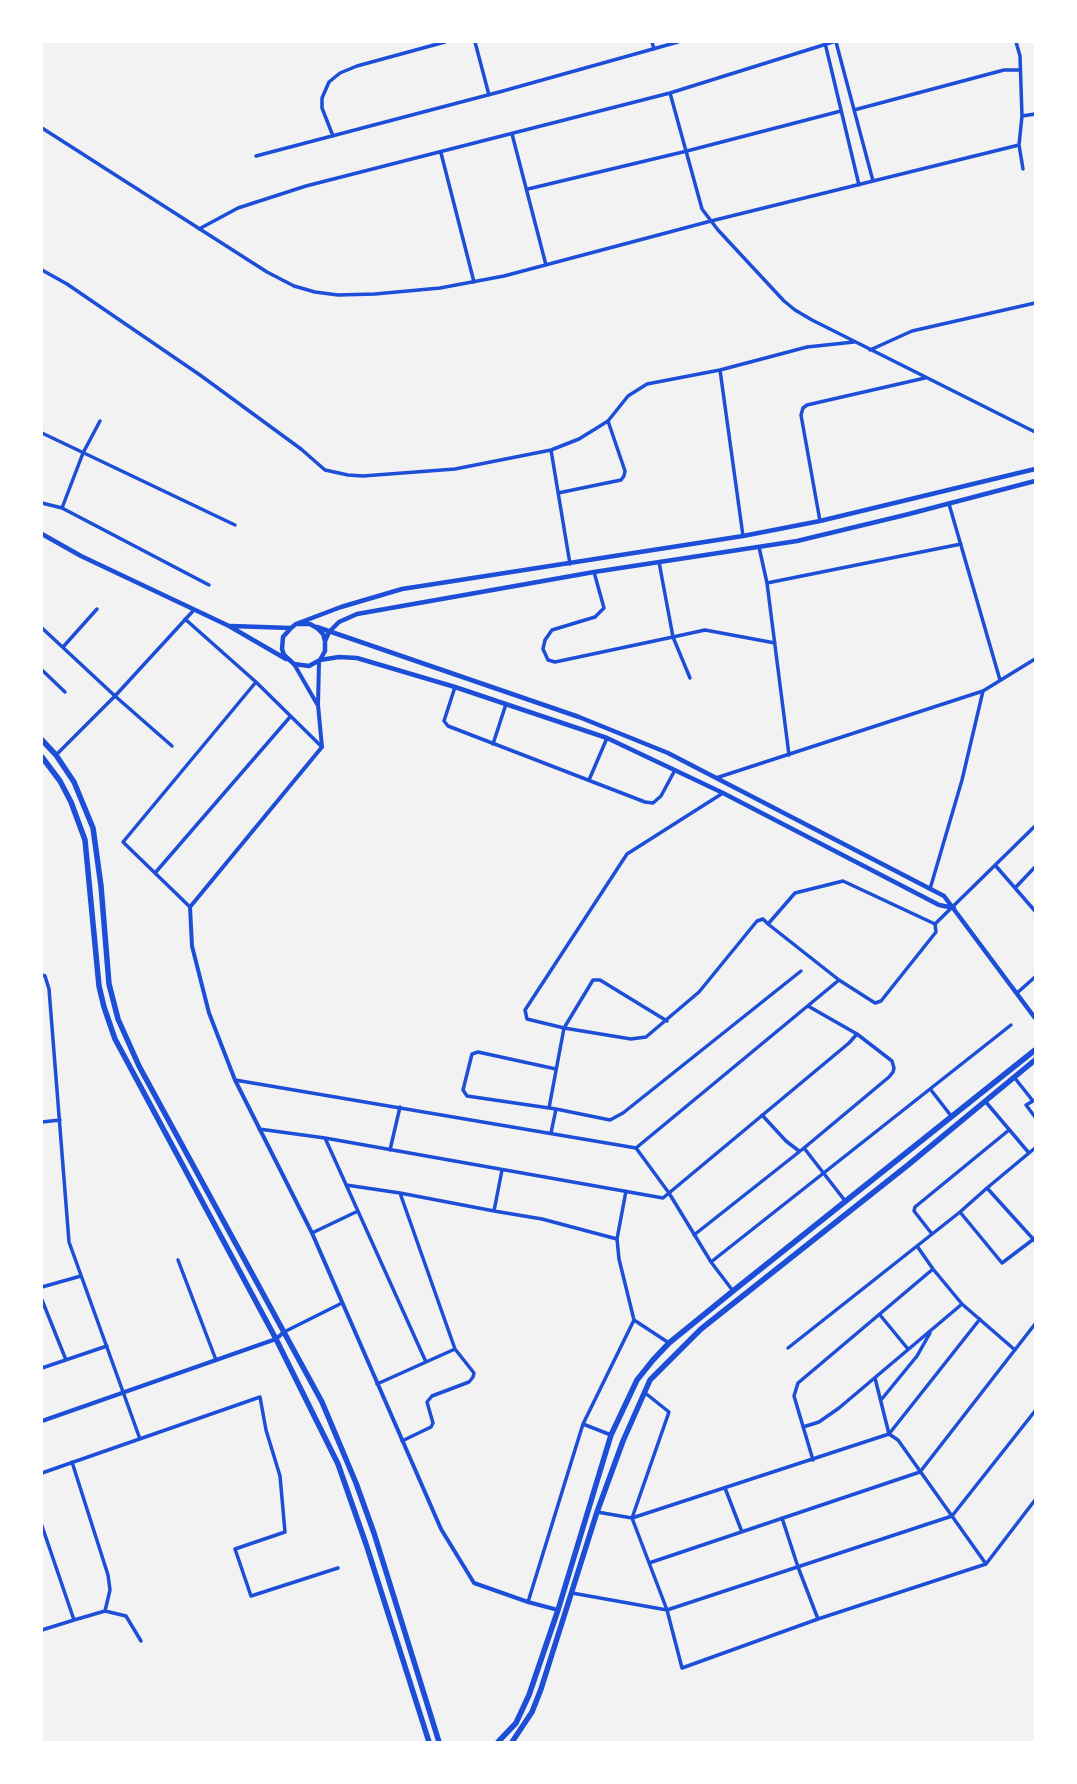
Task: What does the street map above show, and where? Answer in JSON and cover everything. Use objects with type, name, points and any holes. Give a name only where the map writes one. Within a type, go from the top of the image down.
[{"type":"main road","points":[[288,660],[282,649],[283,637],[296,624],[341,607],[402,589],[743,536],[820,521],[1035,469]]},
{"type":"main road","points":[[319,660],[325,651],[325,641],[329,632],[339,622],[357,614],[594,572],[797,541],[949,504],[1035,481]]},
{"type":"main road","points":[[42,534],[81,556],[193,611],[229,626],[294,664],[304,667],[319,660],[339,657],[357,658],[455,687],[607,738],[723,793],[939,905],[954,908]]},
{"type":"main road","points":[[296,624],[310,624],[329,632],[579,717],[668,753],[944,896],[1035,1018]]},
{"type":"main road","points":[[310,624],[317,628],[325,641]]},
{"type":"main road","points":[[229,626],[291,628]]},
{"type":"main road","points":[[42,740],[56,755],[74,782],[93,828],[101,886],[109,984],[118,1019],[139,1066],[322,1402],[356,1483],[391,1585],[439,1742]]},
{"type":"main road","points":[[42,757],[60,781],[71,802],[84,840],[100,986],[104,1007],[115,1039],[276,1339],[338,1464],[366,1544],[429,1742]]},
{"type":"main road","points":[[498,1742],[516,1723],[523,1710],[558,1610],[611,1435],[638,1380],[653,1360],[669,1343],[733,1291],[1035,1050]]},
{"type":"main road","points":[[512,1742],[534,1706],[572,1593],[597,1512],[622,1441],[644,1391],[654,1376],[701,1329],[908,1166],[1035,1060]]},
{"type":"main road","points":[[436,1732],[444,1742]]},
{"type":"street","points":[[333,136],[322,108],[322,98],[329,82],[340,73],[357,66],[445,42]]},
{"type":"street","points":[[475,42],[489,95]]},
{"type":"street","points":[[652,42],[654,49]]},
{"type":"street","points":[[256,156],[489,95],[678,42]]},
{"type":"street","points":[[199,229],[238,208],[291,191],[670,93],[825,43],[834,42],[873,181]]},
{"type":"street","points":[[1016,42],[1020,56],[1022,116],[1019,145],[1023,169]]},
{"type":"street","points":[[825,43],[859,185]]},
{"type":"street","points":[[854,110],[1004,70],[1020,70]]},
{"type":"street","points":[[670,93],[702,209],[711,221],[795,310],[854,342],[1035,432]]},
{"type":"street","points":[[528,189],[687,151],[841,111]]},
{"type":"street","points":[[1022,116],[1035,114]]},
{"type":"street","points":[[42,128],[267,272],[294,286],[315,292],[338,295],[375,294],[440,288],[504,276],[711,221],[1019,145]]},
{"type":"street","points":[[512,134],[528,189],[546,265]]},
{"type":"street","points":[[441,153],[474,282]]},
{"type":"street","points":[[42,270],[67,284],[200,375],[301,449],[325,470],[363,476],[455,469],[551,450],[579,439],[608,421],[628,396],[647,384],[720,370],[807,347],[854,342]]},
{"type":"street","points":[[870,350],[912,330],[1035,304]]},
{"type":"street","points":[[720,370],[743,536]]},
{"type":"street","points":[[820,521],[801,415],[803,408],[807,405],[926,378]]},
{"type":"street","points":[[62,508],[83,453],[100,421]]},
{"type":"street","points":[[558,493],[621,480],[624,476],[625,471],[608,421]]},
{"type":"street","points":[[42,433],[235,526]]},
{"type":"street","points":[[551,450],[570,564]]},
{"type":"street","points":[[42,503],[62,508],[209,585]]},
{"type":"street","points":[[949,504],[1000,680]]},
{"type":"street","points":[[767,583],[961,544]]},
{"type":"street","points":[[759,547],[767,583],[789,755]]},
{"type":"street","points":[[659,562],[673,637],[690,678]]},
{"type":"street","points":[[594,572],[604,608],[595,617],[552,630],[545,640],[543,649],[548,660],[555,662],[705,630],[775,643]]},
{"type":"street","points":[[63,647],[97,609]]},
{"type":"street","points":[[56,755],[115,696],[193,611]]},
{"type":"street","points":[[185,619],[256,682],[322,747]]},
{"type":"street","points":[[42,628],[115,696],[172,746]]},
{"type":"street","points":[[716,778],[983,691],[1035,659]]},
{"type":"street","points":[[319,660],[318,705],[322,747],[190,907],[192,946],[209,1012],[235,1080],[312,1233],[441,1528],[474,1583],[528,1602],[558,1610]]},
{"type":"street","points":[[294,664],[318,705]]},
{"type":"street","points":[[42,670],[65,692]]},
{"type":"street","points":[[190,907],[123,842],[256,682]]},
{"type":"street","points":[[455,687],[444,721],[456,730],[645,802],[653,803],[661,796],[675,770]]},
{"type":"street","points":[[930,889],[962,780],[983,691]]},
{"type":"street","points":[[493,744],[506,704]]},
{"type":"street","points":[[155,873],[290,717]]},
{"type":"street","points":[[589,780],[607,738]]},
{"type":"street","points":[[723,793],[627,854],[525,1010],[527,1019],[564,1028],[631,1039],[646,1037],[700,992],[757,920],[763,919],[838,980],[875,1003],[881,1001],[936,932],[935,924]]},
{"type":"street","points":[[935,924],[954,908],[1035,826]]},
{"type":"street","points":[[995,865],[1035,911]]},
{"type":"street","points":[[1015,888],[1035,867]]},
{"type":"street","points":[[768,924],[795,893],[843,881],[935,924]]},
{"type":"street","points":[[556,1069],[478,1052],[472,1054],[463,1090],[467,1096],[556,1109],[610,1120],[623,1113],[801,971]]},
{"type":"street","points":[[42,975],[45,976],[50,989],[69,1242],[140,1439]]},
{"type":"street","points":[[1017,993],[1035,977]]},
{"type":"street","points":[[549,1108],[564,1028],[593,980],[596,979],[667,1021]]},
{"type":"street","points":[[636,1148],[838,980]]},
{"type":"street","points":[[694,1235],[804,1148],[889,1077],[893,1072],[894,1068],[892,1061],[867,1041],[808,1006]]},
{"type":"street","points":[[711,1262],[931,1090],[1011,1025]]},
{"type":"street","points":[[259,1129],[325,1138],[664,1198],[857,1034]]},
{"type":"street","points":[[1014,1077],[1033,1101],[1026,1105],[1035,1116]]},
{"type":"street","points":[[235,1080],[636,1148],[670,1193],[711,1262],[733,1291]]},
{"type":"street","points":[[931,1090],[952,1117]]},
{"type":"street","points":[[985,1101],[1029,1153]]},
{"type":"street","points":[[390,1150],[400,1107]]},
{"type":"street","points":[[551,1133],[556,1109]]},
{"type":"street","points":[[762,1115],[786,1141],[799,1151]]},
{"type":"street","points":[[42,1122],[60,1120]]},
{"type":"street","points":[[932,1234],[914,1211],[915,1207],[1009,1130]]},
{"type":"street","points":[[325,1138],[426,1362]]},
{"type":"street","points":[[804,1148],[846,1202]]},
{"type":"street","points":[[788,1348],[960,1212],[1035,1148]]},
{"type":"street","points":[[494,1211],[502,1170]]},
{"type":"street","points":[[346,1185],[400,1193],[542,1219],[617,1239]]},
{"type":"street","points":[[960,1212],[1002,1263],[1035,1239],[987,1188]]},
{"type":"street","points":[[528,1602],[583,1424],[634,1320],[619,1259],[617,1239],[626,1191]]},
{"type":"street","points":[[400,1193],[455,1349],[474,1373],[469,1382],[432,1396],[427,1402],[433,1422],[431,1427],[402,1441]]},
{"type":"street","points":[[312,1233],[358,1211]]},
{"type":"street","points":[[917,1246],[933,1269],[962,1304],[1015,1350]]},
{"type":"street","points":[[178,1260],[216,1360]]},
{"type":"street","points":[[813,1460],[794,1396],[798,1383],[933,1269]]},
{"type":"street","points":[[42,1287],[81,1276]]},
{"type":"street","points":[[42,1300],[66,1360]]},
{"type":"street","points":[[42,1421],[276,1339],[284,1332],[342,1303]]},
{"type":"street","points":[[803,1427],[819,1422],[875,1378],[962,1304]]},
{"type":"street","points":[[880,1315],[908,1349]]},
{"type":"street","points":[[597,1512],[632,1518],[889,1434],[980,1319]]},
{"type":"street","points":[[634,1320],[669,1343]]},
{"type":"street","points":[[649,1563],[920,1472],[1035,1324]]},
{"type":"street","points":[[882,1400],[917,1356],[931,1331]]},
{"type":"street","points":[[42,1368],[107,1346]]},
{"type":"street","points":[[377,1384],[455,1349]]},
{"type":"street","points":[[875,1378],[882,1400],[889,1434],[898,1440],[986,1564]]},
{"type":"street","points":[[644,1391],[669,1412],[632,1518],[667,1610],[682,1668],[818,1619],[986,1564],[1035,1500]]},
{"type":"street","points":[[42,1473],[260,1397],[266,1430],[280,1476],[285,1532],[235,1549],[251,1596],[338,1568]]},
{"type":"street","points":[[572,1593],[667,1610],[952,1516],[1035,1411]]},
{"type":"street","points":[[583,1424],[611,1435]]},
{"type":"street","points":[[72,1462],[108,1575],[110,1590],[105,1611]]},
{"type":"street","points":[[725,1488],[742,1532]]},
{"type":"street","points":[[782,1518],[798,1567],[818,1619]]},
{"type":"street","points":[[42,1526],[74,1620]]},
{"type":"street","points":[[42,1630],[105,1611],[126,1616],[141,1641]]}]
